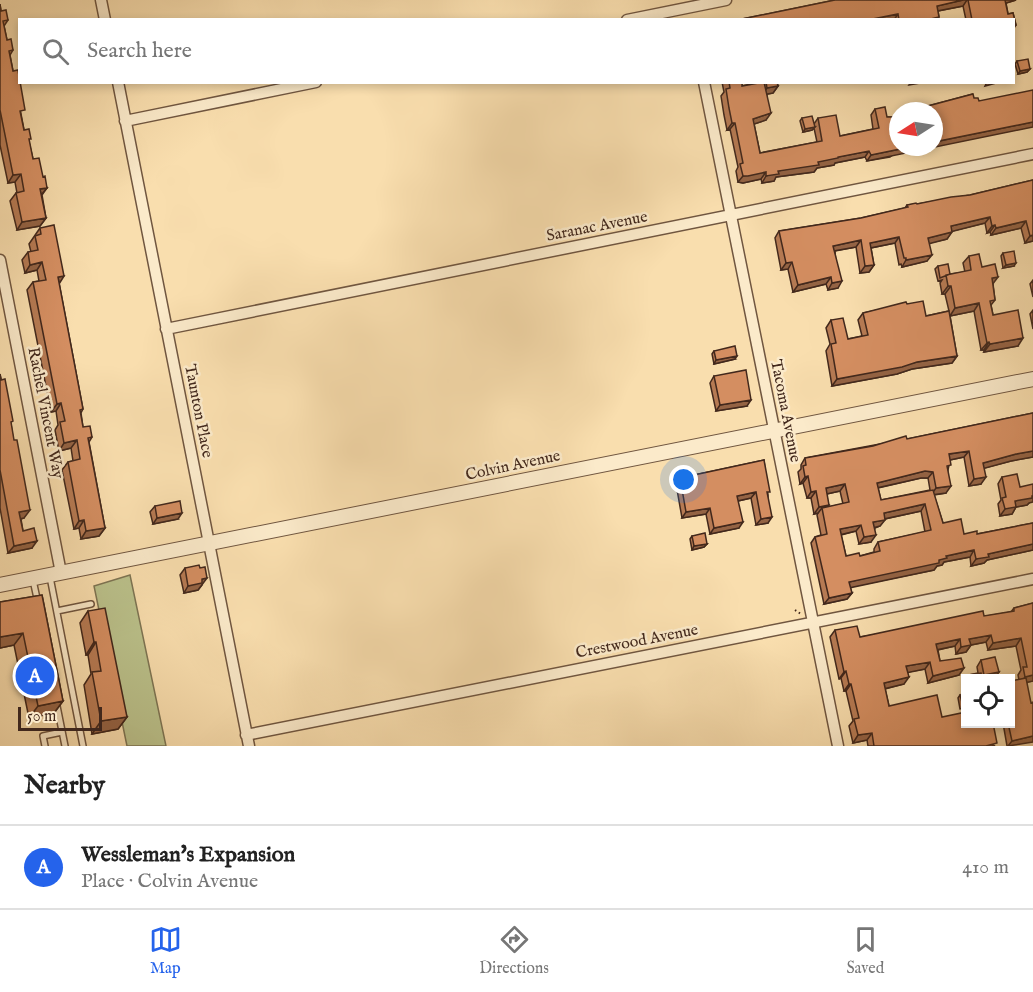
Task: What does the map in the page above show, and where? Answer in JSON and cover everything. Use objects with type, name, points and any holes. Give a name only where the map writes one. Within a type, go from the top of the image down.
[{"type":"street","points":[[101,0],[105,18]]},
{"type":"street","points":[[637,18],[726,0]]},
{"type":"street","name":"Taunton Place","points":[[118,84],[248,740]]},
{"type":"street","points":[[125,121],[306,84]]},
{"type":"street","name":"Tacoma Avenue","points":[[704,84],[838,746]]},
{"type":"street","name":"Saranac Avenue","points":[[166,329],[1033,154]]},
{"type":"street","name":"Rachel Vincent Way","points":[[0,260],[55,574]]},
{"type":"street","name":"Colvin Avenue","points":[[0,585],[1033,379]]},
{"type":"street","name":"Crestwood Avenue","points":[[248,740],[813,622],[1033,579]]},
{"type":"lane","points":[[55,574],[57,611],[83,746]]},
{"type":"lane","points":[[33,578],[38,607]]},
{"type":"lane","points":[[57,611],[91,604]]},
{"type":"lane","points":[[56,698],[65,746]]},
{"type":"lane","points":[[45,746],[43,736],[62,732]]},
{"type":"path","points":[[795,610],[801,614]]},
{"type":"green space","points":[[130,575],[166,746],[127,746],[94,586]]},
{"type":"building","points":[[835,0],[963,0],[937,6],[939,17],[935,18],[899,18],[898,14],[877,18],[747,18]]},
{"type":"building","points":[[968,0],[1005,0],[1008,14],[1013,13],[1014,18],[972,18]]},
{"type":"building","points":[[0,4],[1,11],[6,10],[8,20],[3,21],[7,40],[11,39],[13,50],[9,51],[13,71],[18,70],[18,84],[20,84],[25,110],[20,111],[24,130],[29,129],[33,159],[39,158],[43,177],[45,176],[47,188],[40,189],[46,218],[22,222],[16,193],[24,191],[21,174],[13,175],[0,110]]},
{"type":"building","points":[[1028,59],[1030,69],[1020,71],[1017,61]]},
{"type":"building","points":[[729,84],[742,84],[742,86],[764,84],[771,113],[753,119],[760,153],[822,141],[818,118],[836,115],[840,136],[879,128],[875,109],[885,107],[887,117],[889,117],[889,151],[871,155],[869,151],[838,157],[818,162],[819,165],[778,171],[779,174],[766,176],[766,172],[743,176],[740,164],[743,163],[726,89],[730,88]]},
{"type":"building","points":[[766,84],[778,84],[778,86],[767,88]]},
{"type":"building","points":[[1033,90],[1033,122],[943,140],[943,102],[973,94],[974,98],[978,98],[979,101]]},
{"type":"building","points":[[812,116],[815,127],[805,129],[802,118]]},
{"type":"building","points":[[1033,180],[1033,235],[1030,236],[1026,221],[996,228],[995,225],[992,226],[990,217],[951,226],[952,232],[928,238],[932,255],[906,260],[899,237],[870,243],[874,265],[865,266],[861,240],[833,246],[842,281],[832,283],[831,277],[798,285],[792,262],[786,263],[779,231],[861,218],[916,203],[970,195]]},
{"type":"building","points":[[54,225],[64,276],[58,277],[83,409],[80,410],[83,427],[90,426],[92,437],[88,438],[105,528],[86,531],[84,520],[79,521],[68,462],[80,459],[77,440],[64,443],[60,422],[65,421],[61,403],[57,404],[33,282],[46,280],[42,262],[30,265],[28,252],[38,250],[35,236],[41,234],[40,228]]},
{"type":"building","points":[[1014,251],[1016,263],[1006,265],[1003,253]]},
{"type":"building","points":[[979,254],[982,267],[995,264],[998,277],[992,278],[995,300],[990,301],[993,315],[1018,310],[1023,338],[987,343],[979,303],[955,308],[951,286],[948,286],[946,275],[971,270],[969,256]]},
{"type":"building","points":[[948,264],[950,274],[940,278],[938,266]]},
{"type":"building","points":[[923,301],[926,316],[949,311],[957,356],[837,379],[831,344],[836,343],[831,320],[843,318],[848,339],[868,335],[863,313],[906,302],[907,304]]},
{"type":"building","points":[[735,346],[737,356],[716,360],[714,351]]},
{"type":"building","points":[[746,370],[751,400],[720,405],[714,376]]},
{"type":"building","points":[[0,374],[1,380],[5,379],[14,440],[17,440],[30,510],[19,512],[23,531],[34,528],[37,541],[14,546],[0,470]]},
{"type":"building","points":[[1033,413],[1033,451],[983,463],[986,477],[974,479],[969,451],[949,454],[951,465],[947,466],[951,486],[936,488],[933,472],[925,471],[877,483],[881,500],[933,490],[943,523],[961,519],[964,534],[977,531],[977,534],[1033,523],[1033,544],[976,559],[974,550],[946,556],[947,558],[939,560],[939,563],[849,582],[852,593],[829,598],[815,537],[827,534],[822,508],[849,502],[845,484],[826,488],[829,505],[819,507],[816,491],[811,492],[808,476],[805,477],[803,466],[806,465],[805,458],[873,446],[906,436],[907,439]],"holes":[[[925,504],[931,530],[878,542],[880,551],[860,556],[859,553],[846,556],[840,529],[861,525],[864,537],[876,535],[873,522],[885,520],[884,513]]]},
{"type":"building","points":[[764,460],[772,517],[761,519],[756,492],[737,496],[743,522],[714,528],[710,508],[686,512],[680,478]]},
{"type":"building","points":[[1017,474],[1020,487],[1033,484],[1033,496],[1015,501],[1016,507],[1005,509],[1002,498],[1006,497],[1002,477]]},
{"type":"building","points":[[180,501],[182,513],[157,518],[155,506]]},
{"type":"building","points":[[705,533],[707,544],[694,546],[692,536]]},
{"type":"building","points":[[199,565],[200,568],[205,567],[207,578],[202,579],[202,583],[188,586],[185,568]]},
{"type":"building","points":[[42,595],[63,701],[38,706],[23,633],[0,637],[0,602]]},
{"type":"building","points":[[1033,603],[1033,675],[1025,677],[1023,667],[1027,667],[1021,638],[993,643],[991,635],[969,639],[971,645],[961,647],[960,639],[936,644],[940,661],[961,658],[964,668],[933,676],[930,662],[906,666],[909,677],[884,683],[889,706],[937,695],[942,717],[961,713],[961,728],[994,728],[997,743],[986,746],[874,746],[872,733],[858,735],[854,719],[859,718],[851,684],[849,684],[846,671],[844,672],[835,630],[857,626],[860,637],[983,611],[984,616],[1014,611],[1014,608]]},
{"type":"building","points":[[105,608],[127,717],[101,721],[92,672],[101,671],[88,611]]},
{"type":"building","points":[[995,657],[999,672],[984,674],[981,660]]},
{"type":"building","points":[[1026,678],[1031,703],[1033,702],[1033,736],[1012,741],[1009,728],[1015,728],[1015,680]]},
{"type":"place","name":"Wessleman's Expansion","points":[[35,676]]}]
